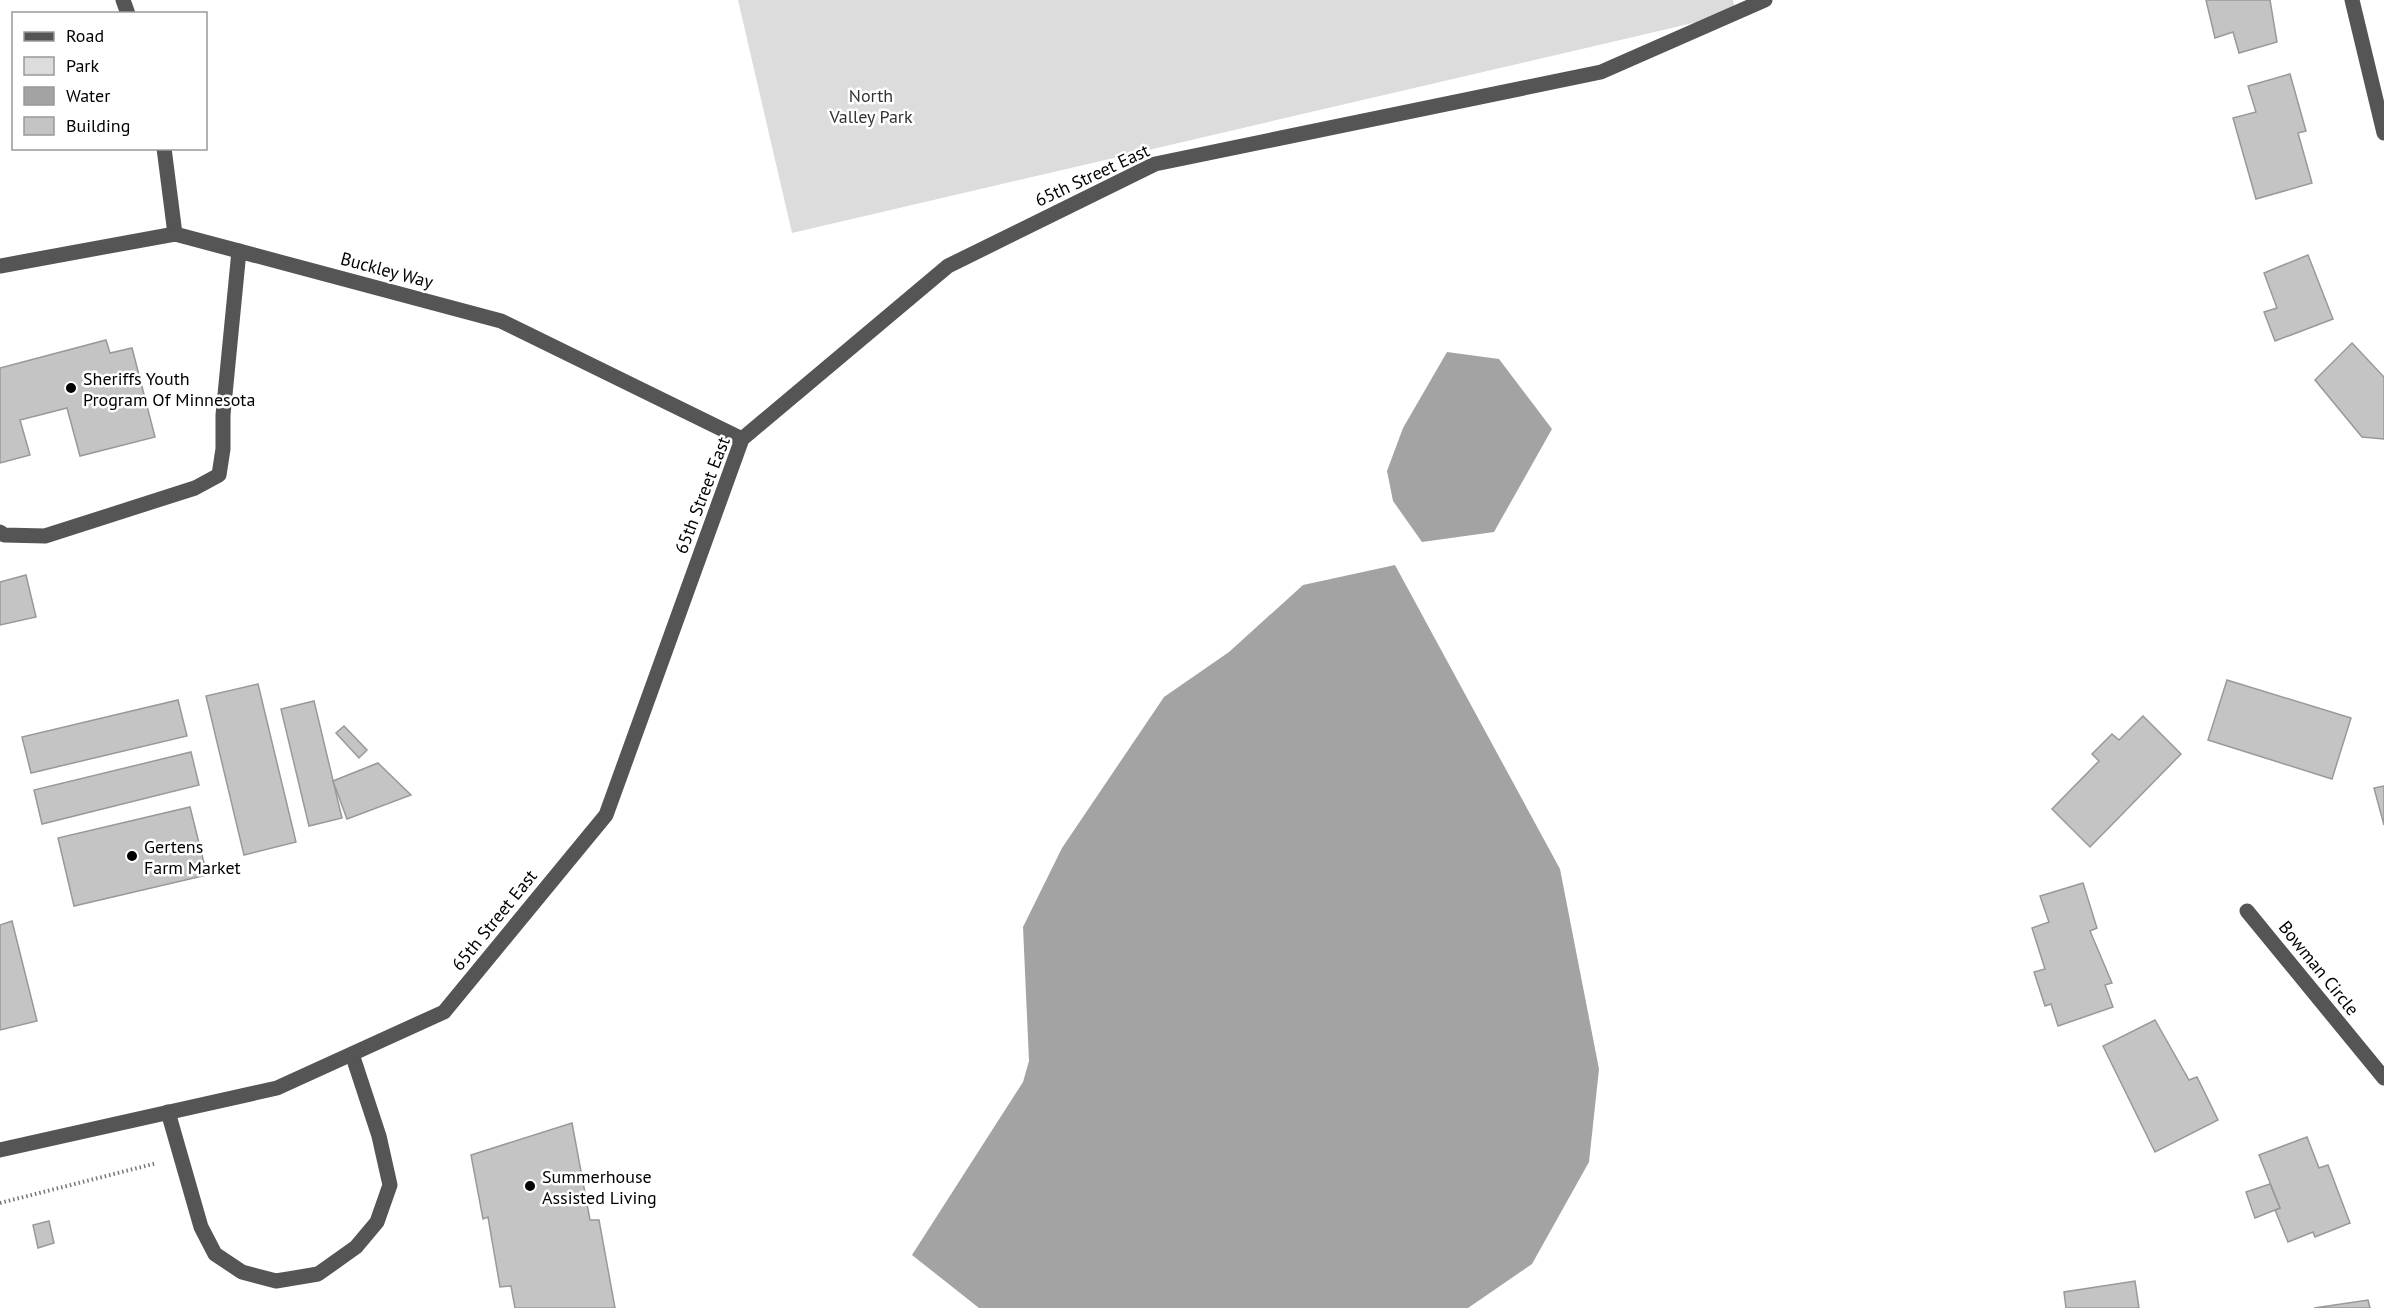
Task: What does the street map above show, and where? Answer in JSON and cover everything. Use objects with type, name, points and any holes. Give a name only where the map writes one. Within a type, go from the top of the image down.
[{"type":"street","name":"65th Street East","points":[[0,1150],[277,1088],[444,1012],[606,815],[742,439],[948,266],[1155,164],[1601,72],[1765,0]]},
{"type":"street","points":[[2352,0],[2384,133]]},
{"type":"street","points":[[165,150],[175,234]]},
{"type":"street","name":"Buckley Way","points":[[0,266],[175,234],[501,321],[742,439]]},
{"type":"street","points":[[0,532],[4,535],[45,536],[195,488],[219,475],[238,251]]},
{"type":"street","name":"Bowman Circle","points":[[2247,910],[2384,1078]]},
{"type":"street","points":[[168,1112],[201,1227],[215,1254],[242,1272],[276,1281],[318,1274],[356,1247],[377,1222],[390,1185],[379,1136],[352,1054]]},
{"type":"path","points":[[0,1203],[181,1156]]},
{"type":"green space","name":"North Valley Park","points":[[738,0],[1733,0],[1736,13],[792,233]]},
{"type":"water","points":[[1447,352],[1499,359],[1552,429],[1494,532],[1422,542],[1393,501],[1387,471],[1403,428]]},
{"type":"water","points":[[1395,565],[1560,869],[1599,1069],[1589,1162],[1532,1264],[1468,1308],[979,1308],[912,1255],[1023,1082],[1029,1061],[1023,927],[1062,848],[1164,697],[1229,652],[1303,585]]},
{"type":"building","points":[[2206,0],[2270,0],[2277,42],[2239,53],[2233,32],[2215,38]]},
{"type":"building","points":[[2290,74],[2306,131],[2298,133],[2312,183],[2256,199],[2233,118],[2256,112],[2248,86]]},
{"type":"building","points":[[2308,255],[2333,319],[2275,341],[2264,312],[2277,308],[2264,273]]},
{"type":"building","name":"Sheriffs Youth Program Of Minnesota","points":[[106,340],[110,353],[132,348],[155,437],[80,456],[67,408],[20,420],[30,455],[0,463],[0,368]]},
{"type":"building","points":[[2352,343],[2384,377],[2384,439],[2362,437],[2315,380]]},
{"type":"building","points":[[26,575],[36,617],[0,625],[0,582]]},
{"type":"building","points":[[2227,680],[2351,718],[2332,779],[2208,740]]},
{"type":"building","points":[[258,684],[296,842],[244,855],[206,696]]},
{"type":"building","points":[[178,700],[187,736],[31,773],[22,737]]},
{"type":"building","points":[[314,701],[342,818],[309,826],[281,709]]},
{"type":"building","points":[[2143,716],[2181,754],[2090,847],[2052,809],[2099,761],[2092,754],[2112,734],[2119,740]]},
{"type":"building","points":[[344,726],[367,750],[359,758],[336,733]]},
{"type":"building","points":[[191,752],[199,785],[42,824],[34,790]]},
{"type":"building","points":[[378,763],[411,795],[347,819],[333,781]]},
{"type":"building","points":[[2384,786],[2384,825],[2374,788]]},
{"type":"building","name":"Gertens Farm Market","points":[[190,807],[207,875],[74,906],[58,838]]},
{"type":"building","points":[[2083,883],[2097,928],[2090,931],[2112,983],[2105,985],[2113,1007],[2058,1026],[2051,1004],[2045,1006],[2034,972],[2045,969],[2032,928],[2049,922],[2040,896]]},
{"type":"building","points":[[12,921],[37,1021],[0,1030],[0,925]]},
{"type":"building","points":[[2155,1020],[2189,1080],[2197,1077],[2218,1120],[2155,1152],[2103,1046]]},
{"type":"building","name":"Summerhouse Assisted Living","points":[[572,1123],[590,1220],[599,1220],[615,1308],[515,1308],[511,1286],[500,1287],[488,1217],[483,1219],[471,1155]]},
{"type":"building","points":[[2307,1137],[2319,1168],[2328,1165],[2350,1223],[2315,1237],[2313,1232],[2288,1242],[2275,1210],[2280,1208],[2259,1155]]},
{"type":"building","points":[[2270,1184],[2280,1208],[2255,1218],[2246,1192]]},
{"type":"building","points":[[49,1221],[54,1243],[38,1248],[33,1225]]},
{"type":"building","points":[[2135,1281],[2139,1308],[2066,1308],[2064,1292]]},
{"type":"building","points":[[2368,1300],[2370,1308],[2314,1308]]},
{"type":"place","name":"Sheriffs Youth Program Of Minnesota","points":[[71,388]]},
{"type":"place","name":"Gertens Farm Market","points":[[132,856]]},
{"type":"place","name":"Summerhouse Assisted Living","points":[[530,1186]]}]
